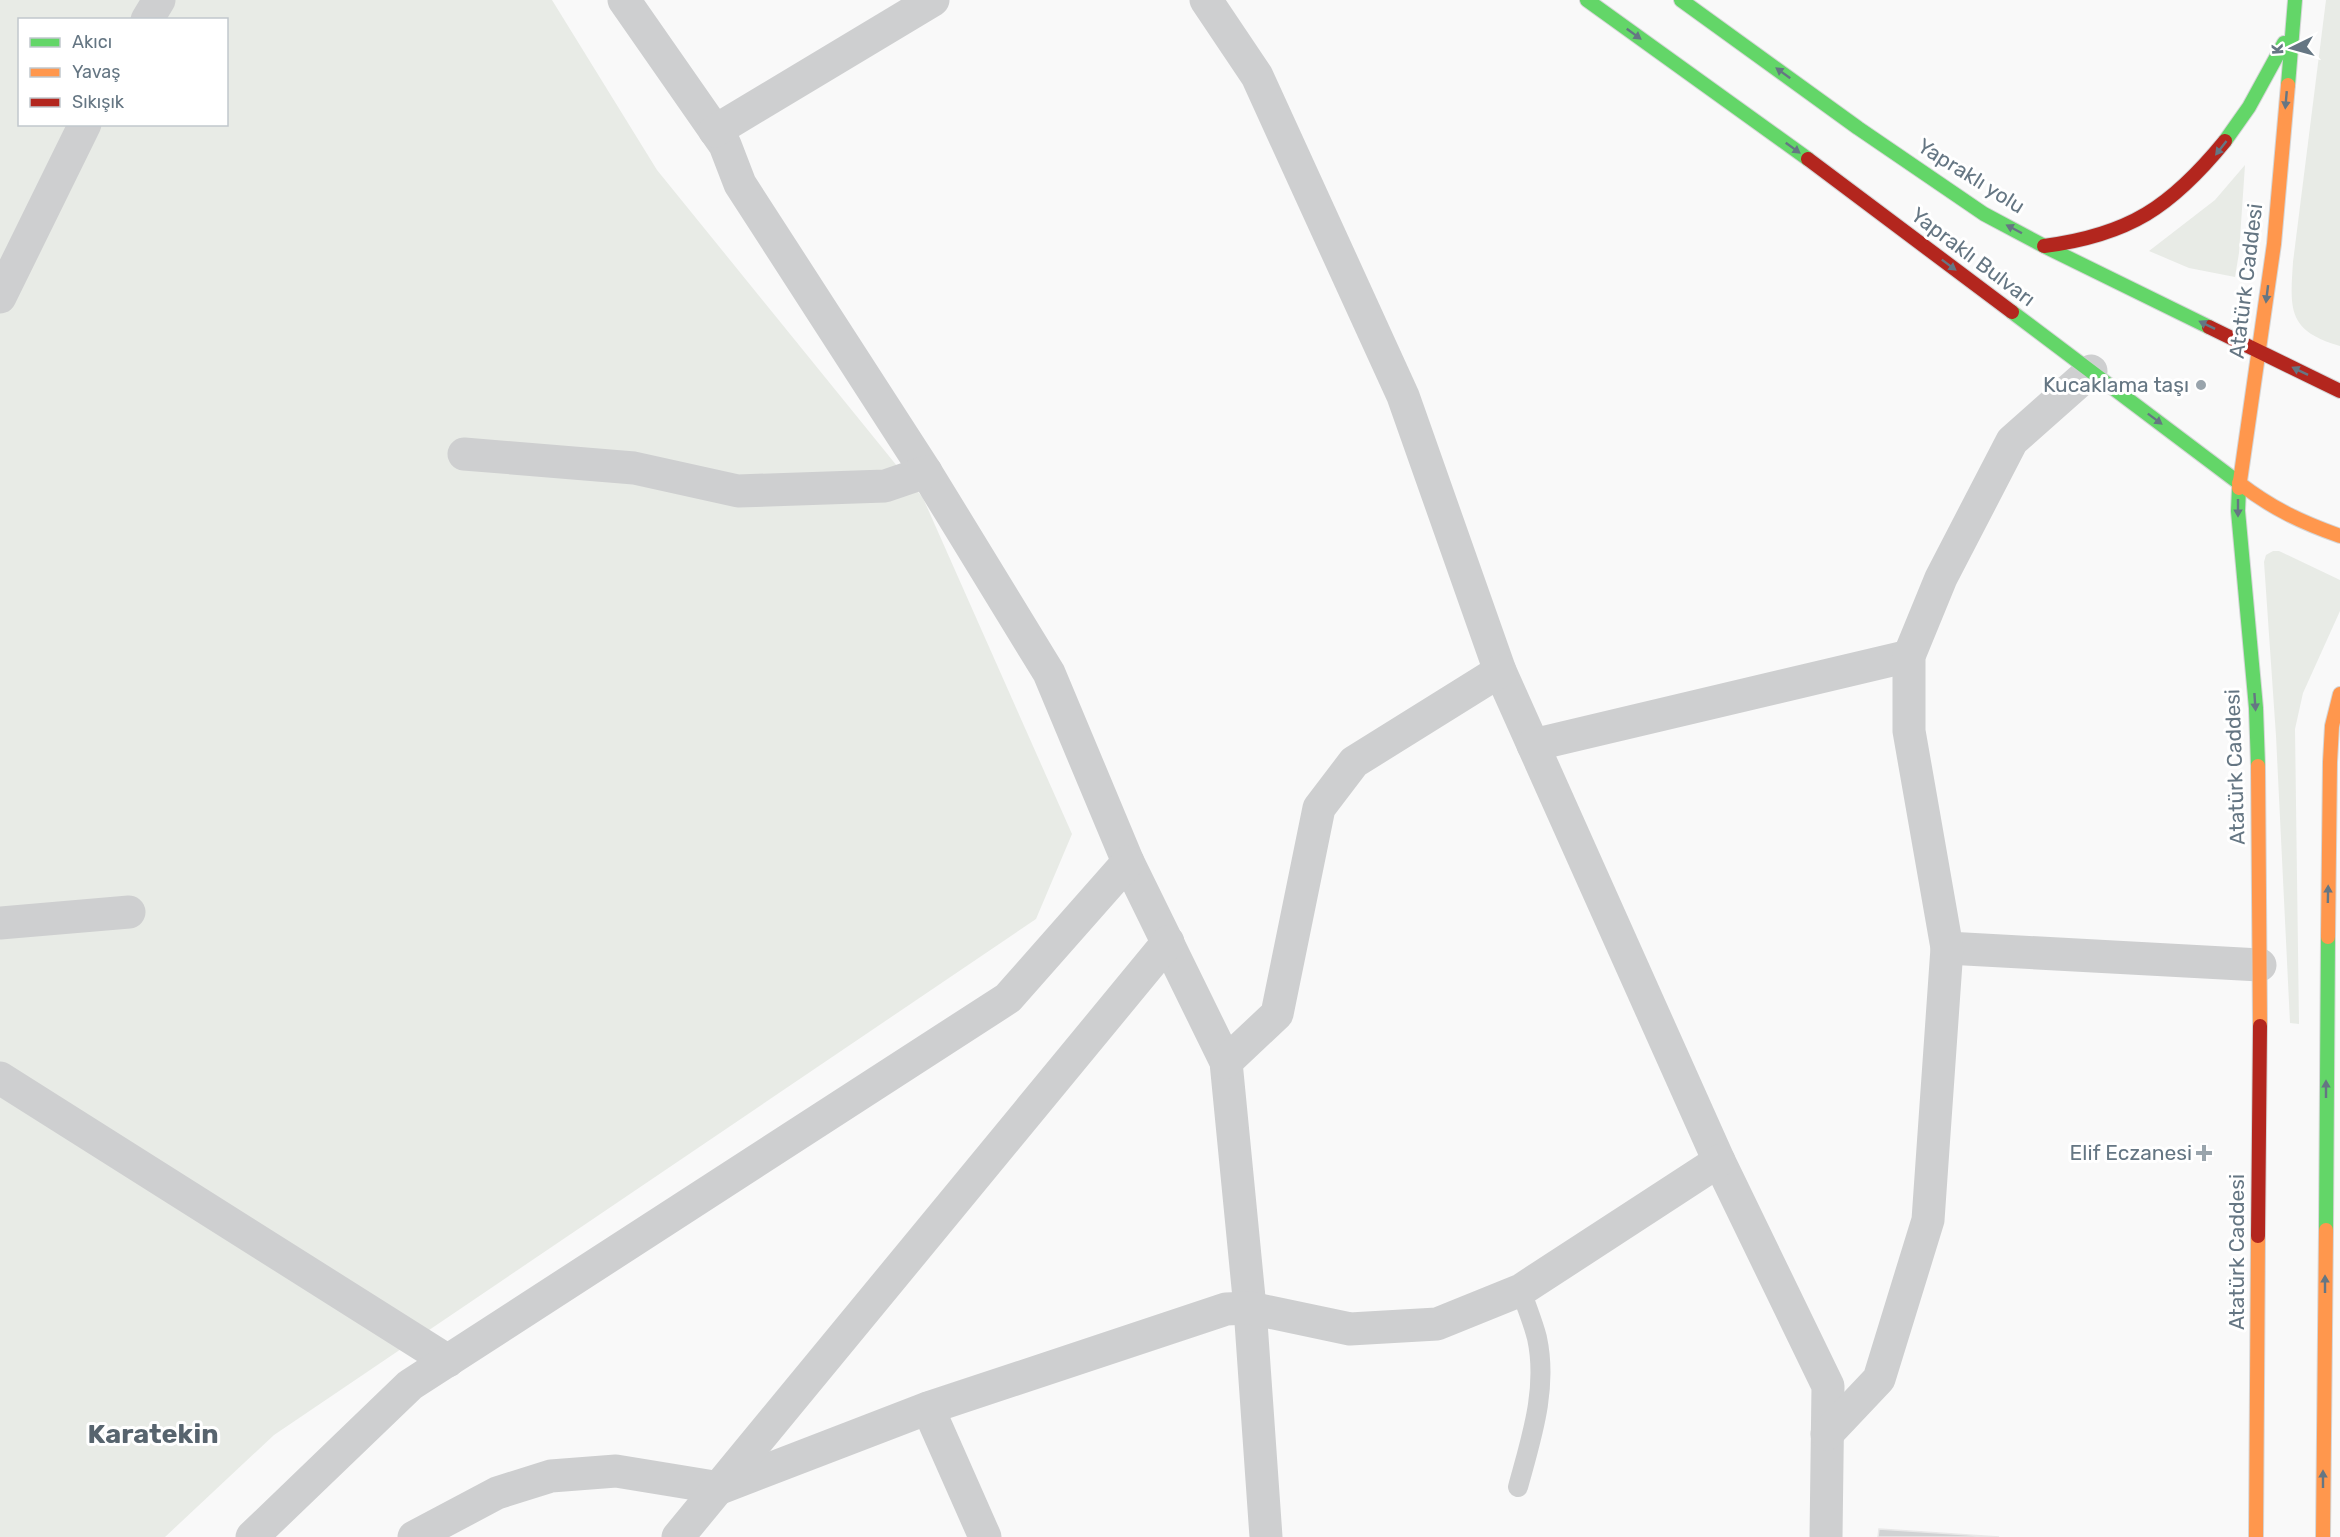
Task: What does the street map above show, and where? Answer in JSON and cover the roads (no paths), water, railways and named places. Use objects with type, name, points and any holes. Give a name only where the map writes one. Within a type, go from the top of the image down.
[{"type":"main road","name":"Yapraklı Bulvarı","points":[[1587,0],[1812,162],[2261,500],[2300,522],[2340,536]]},
{"type":"main road","name":"Yapraklı yolu","points":[[1682,0],[1858,128],[1984,214],[2044,246],[2260,351]]},
{"type":"main road","name":"Atatürk Caddesi","points":[[2256,1537],[2260,965],[2256,708],[2238,511],[2251,398],[2260,351],[2274,244],[2295,0]]},
{"type":"main road","points":[[2044,246],[2086,240],[2109,232],[2161,205],[2184,187],[2207,166],[2244,117],[2293,26]]},
{"type":"main road","points":[[2260,351],[2340,391]]},
{"type":"main road","points":[[2323,1537],[2333,1047],[2330,762],[2332,726],[2340,694]]},
{"type":"street","points":[[148,18],[159,0]]},
{"type":"street","points":[[624,0],[725,145],[740,184],[926,472],[1049,673],[1128,862],[1226,1062],[1250,1308],[1266,1537]]},
{"type":"street","points":[[715,131],[933,0]]},
{"type":"street","points":[[1206,0],[1257,76],[1403,396],[1500,671],[1719,1161],[1828,1386],[1826,1537]]},
{"type":"street","points":[[0,297],[84,126]]},
{"type":"street","points":[[1827,1434],[1879,1379],[1928,1220],[1947,948],[1909,731],[1909,656],[1941,578],[2012,441],[2091,370]]},
{"type":"street","points":[[464,454],[634,468],[738,491],[885,486],[926,472]]},
{"type":"street","points":[[1533,745],[1909,656]]},
{"type":"street","points":[[1226,1062],[1278,1014],[1319,808],[1354,762],[1500,671]]},
{"type":"street","points":[[252,1537],[410,1385],[1008,998],[1128,862]]},
{"type":"street","points":[[0,923],[129,912]]},
{"type":"street","points":[[678,1537],[1168,942]]},
{"type":"street","points":[[1947,948],[2260,965]]},
{"type":"street","points":[[0,1078],[448,1361]]},
{"type":"street","points":[[414,1537],[497,1493],[551,1476],[616,1471],[720,1488],[928,1408],[1226,1309],[1250,1308],[1350,1329],[1437,1324],[1521,1290],[1719,1161]]},
{"type":"street","points":[[928,1408],[985,1537]]},
{"type":"lane","points":[[1518,1487],[1538,1413],[1539,1364],[1537,1339],[1521,1290]]},
{"type":"place","name":"Kucaklama taşı","points":[[2201,385]]},
{"type":"place","name":"Elif Eczanesi","points":[[2204,1153]]},
{"type":"district","name":"Karatekin","points":[[153,1434]]}]
